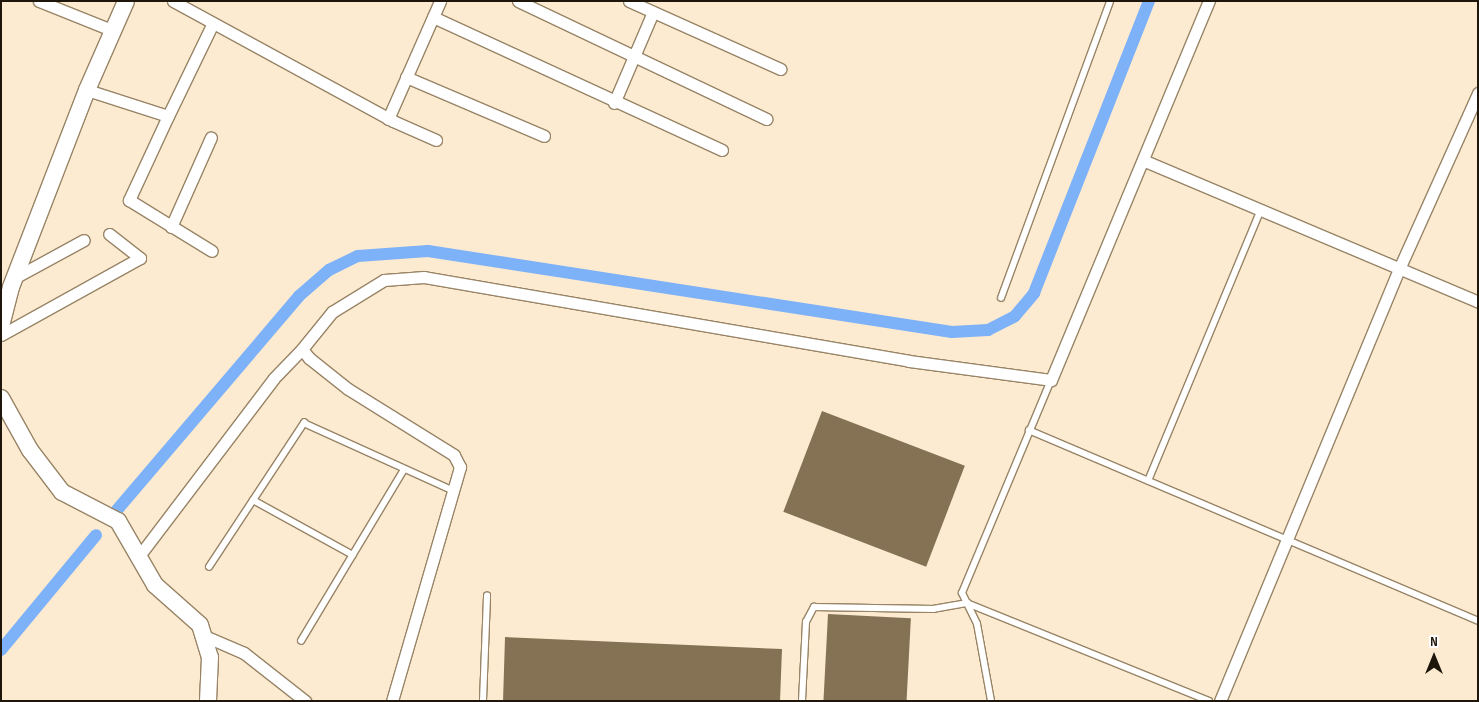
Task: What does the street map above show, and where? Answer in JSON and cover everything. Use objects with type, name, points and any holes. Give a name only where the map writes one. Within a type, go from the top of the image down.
[{"type":"street","points":[[39,1],[114,31]]},
{"type":"street","points":[[1,326],[16,277],[87,90],[126,1]]},
{"type":"street","points":[[173,1],[388,119],[436,140]]},
{"type":"street","points":[[388,119],[440,1]]},
{"type":"street","points":[[518,1],[766,119]]},
{"type":"street","points":[[629,1],[780,70]]},
{"type":"street","points":[[139,556],[274,378],[302,349],[332,312],[356,293],[402,276],[909,361],[1051,380],[1145,161],[1209,1]]},
{"type":"street","points":[[614,103],[637,56],[653,12]]},
{"type":"street","points":[[433,17],[614,103],[722,150]]},
{"type":"street","points":[[212,251],[129,200],[213,23]]},
{"type":"street","points":[[406,77],[544,136]]},
{"type":"street","points":[[87,90],[168,116]]},
{"type":"street","points":[[1220,701],[1285,538],[1399,269],[1478,93]]},
{"type":"street","points":[[171,226],[211,137]]},
{"type":"street","points":[[1145,161],[1478,302]]},
{"type":"street","points":[[1,335],[140,258],[109,234]]},
{"type":"street","points":[[16,277],[84,240]]},
{"type":"street","points":[[302,349],[348,389],[454,455],[460,467],[392,701]]},
{"type":"street","points":[[1,398],[26,443],[62,492],[118,521],[155,585],[200,625],[207,637],[208,701]]},
{"type":"street","points":[[207,637],[244,653],[305,701]]},
{"type":"lane","points":[[1001,298],[1110,1]]},
{"type":"lane","points":[[1148,480],[1261,210]]},
{"type":"lane","points":[[991,701],[977,624],[967,603],[964,588],[1051,380]]},
{"type":"lane","points":[[209,567],[304,423],[403,471],[454,491]]},
{"type":"lane","points":[[1029,430],[1478,621]]},
{"type":"lane","points":[[301,641],[403,471]]},
{"type":"lane","points":[[253,500],[353,555]]},
{"type":"lane","points":[[483,701],[487,596]]},
{"type":"lane","points":[[802,701],[806,622],[814,607],[933,609],[967,603],[1209,701]]},
{"type":"building","points":[[822,411],[965,466],[926,567],[783,512]]},
{"type":"building","points":[[828,614],[911,618],[907,701],[823,701]]},
{"type":"building","points":[[505,637],[782,649],[780,701],[503,701]]},
{"type":"waterway","points":[[117,510],[299,296],[329,270],[358,256],[428,251],[952,332],[988,330],[1015,316],[1034,293],[1149,1]]},
{"type":"waterway","points":[[1,650],[96,535]]}]
